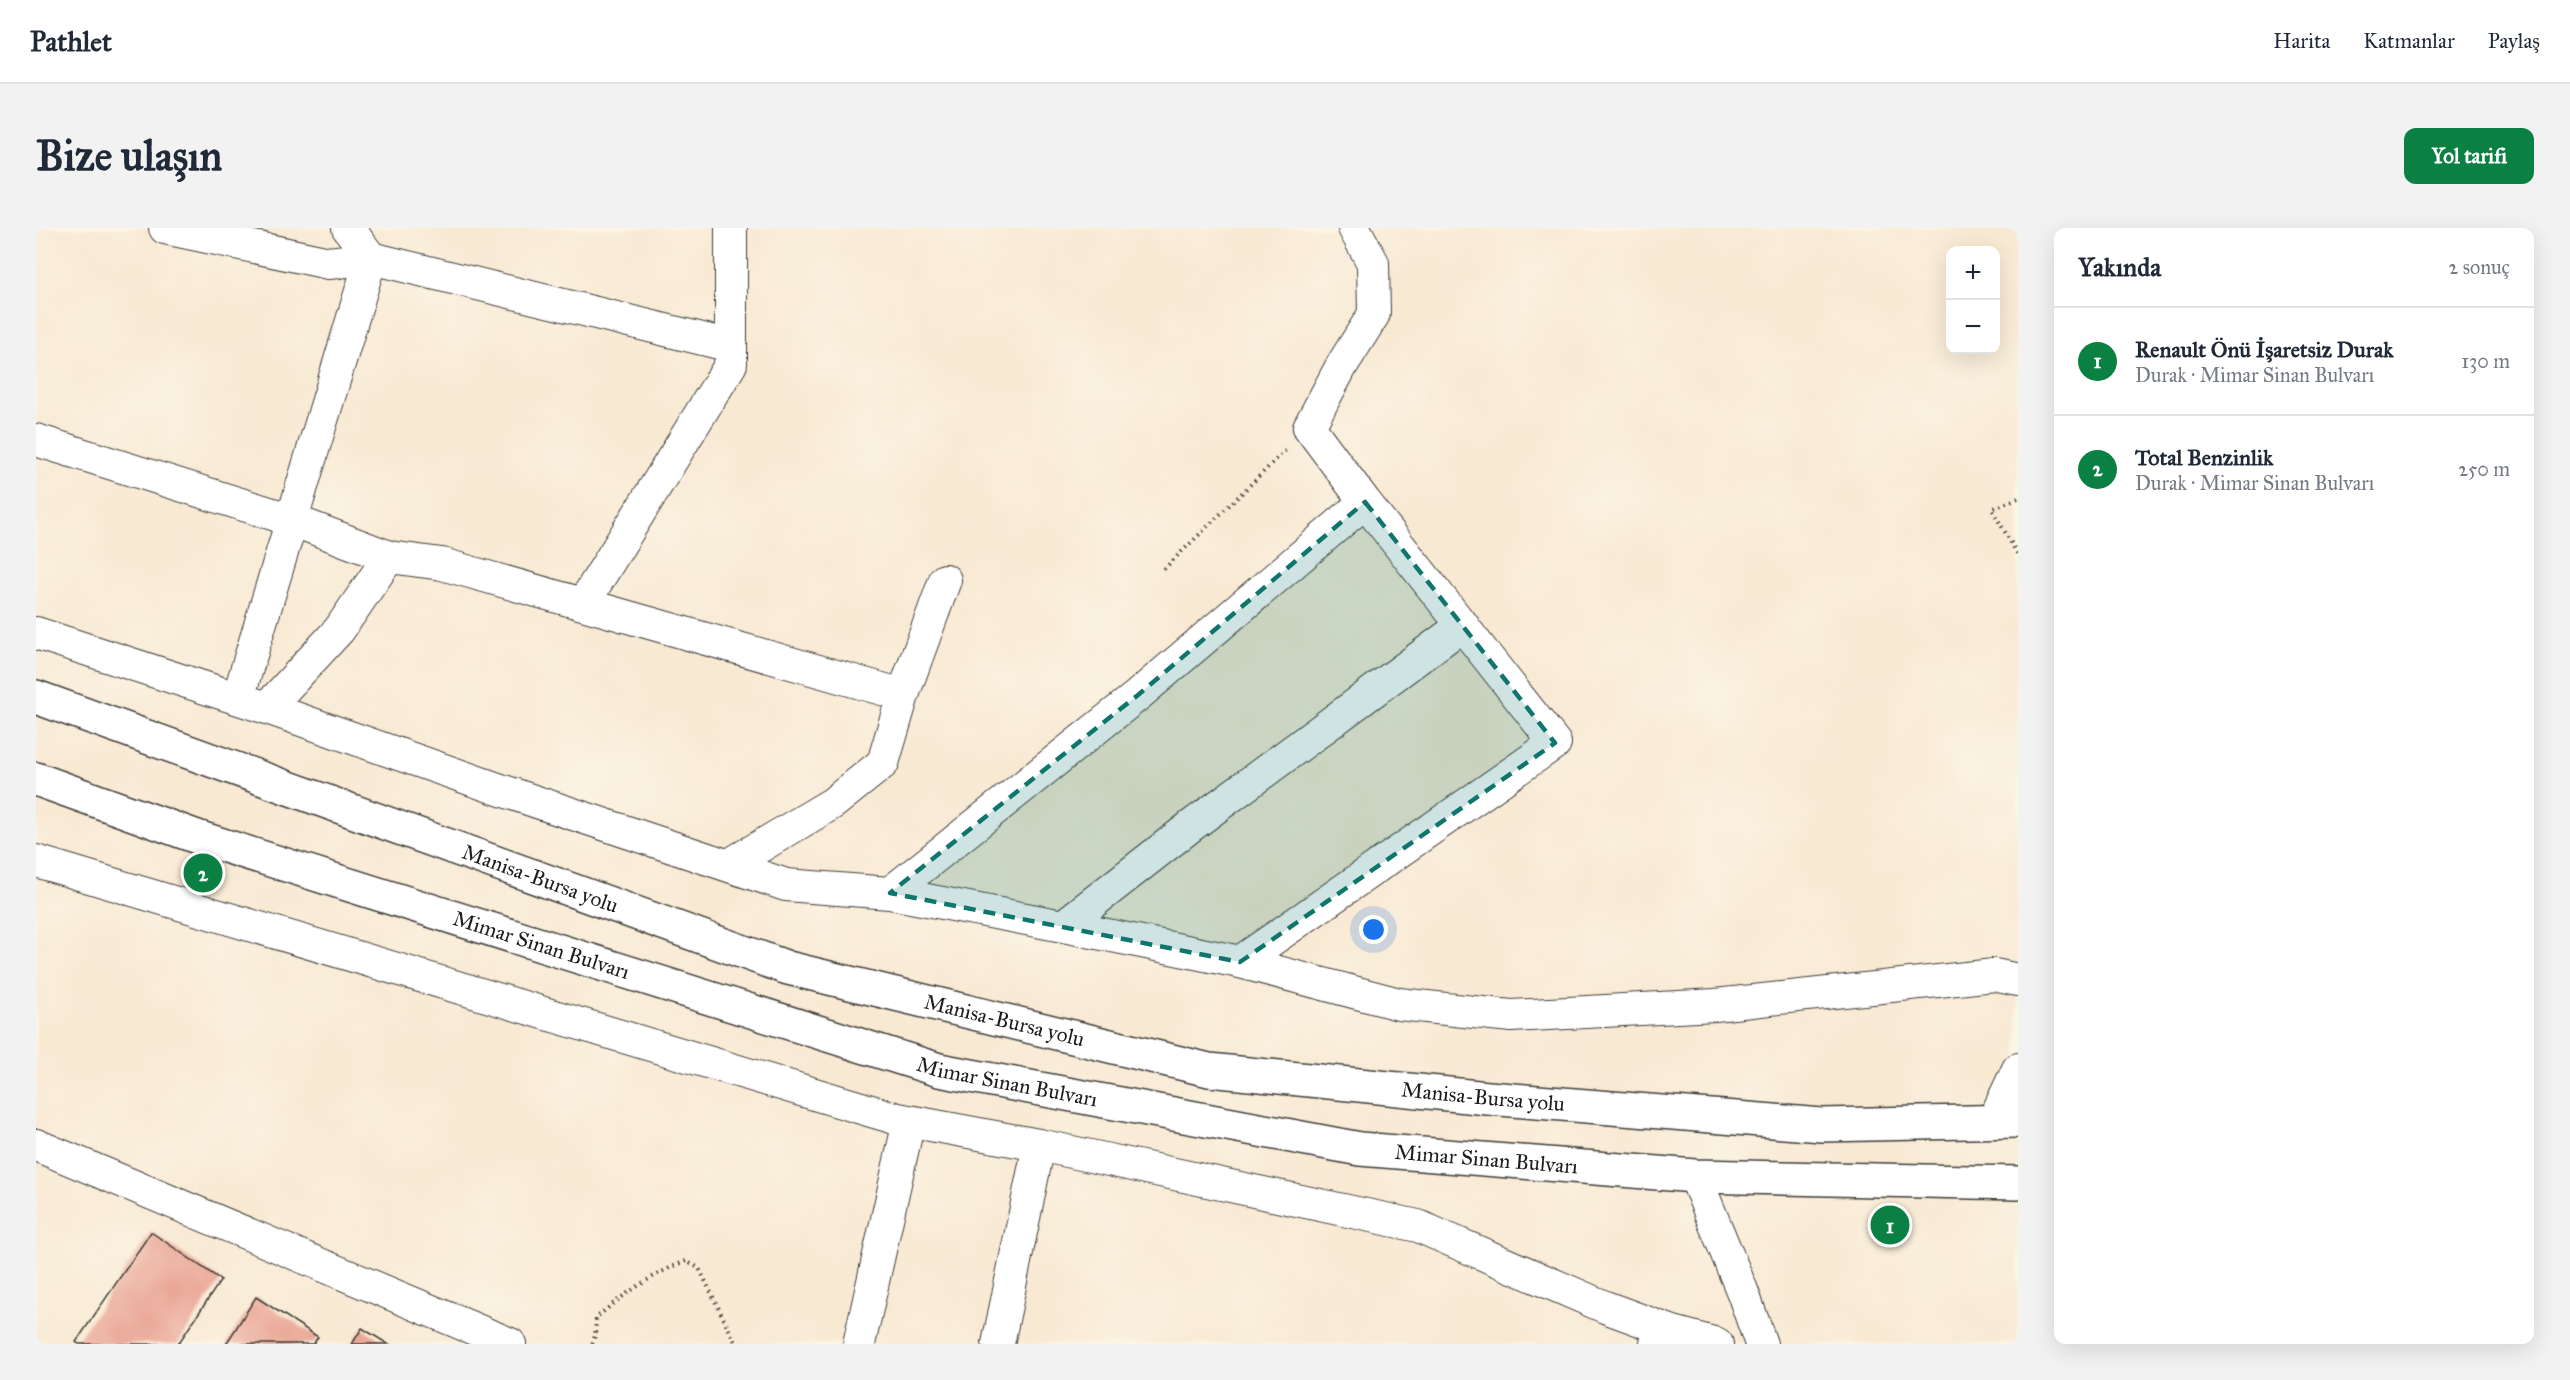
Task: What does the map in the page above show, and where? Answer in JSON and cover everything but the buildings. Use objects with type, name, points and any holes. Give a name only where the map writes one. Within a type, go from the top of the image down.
[{"type":"highway","name":"Manisa-Bursa yolu","points":[[36,697],[788,968],[1209,1070],[1488,1098],[1822,1125],[2005,1121]]},
{"type":"highway","name":"Mimar Sinan Bulvarı","points":[[38,785],[939,1070],[1360,1149],[1695,1176],[2018,1183]]},
{"type":"street","points":[[165,228],[329,263],[371,258],[731,346]]},
{"type":"street","points":[[348,228],[371,258]]},
{"type":"street","points":[[584,604],[730,364],[731,228]]},
{"type":"street","points":[[1240,962],[1555,743],[1365,502],[1310,427],[1342,365],[1374,314],[1372,263],[1354,228]]},
{"type":"street","points":[[238,698],[371,258]]},
{"type":"street","points":[[36,440],[292,520],[389,556],[442,564],[903,696]]},
{"type":"street","points":[[890,893],[1138,695],[1365,502]]},
{"type":"street","points":[[267,708],[339,630],[389,556]]},
{"type":"street","points":[[729,865],[833,803],[883,763],[903,696],[945,580]]},
{"type":"street","points":[[1063,926],[1191,826],[1463,625]]},
{"type":"street","points":[[36,633],[238,698],[501,790],[786,885],[890,893],[1063,926],[1240,962],[1398,1004],[1511,1016],[1715,1005],[1994,975],[2018,980]]},
{"type":"street","points":[[36,861],[909,1121],[1039,1145],[1418,1226],[1605,1307],[1664,1338],[1717,1344]]},
{"type":"street","points":[[2005,1121],[2018,1069]]},
{"type":"street","points":[[859,1344],[909,1121]]},
{"type":"street","points":[[36,1145],[510,1344]]},
{"type":"street","points":[[998,1344],[1039,1145]]},
{"type":"street","points":[[1695,1176],[1743,1293],[1761,1344]]},
{"type":"path","points":[[1164,569],[1310,427]]},
{"type":"path","points":[[2018,498],[1992,509],[2018,555]]},
{"type":"path","points":[[592,1344],[596,1318],[611,1305],[674,1265],[686,1261],[699,1268],[736,1344]]},
{"type":"highlighted area","points":[[1365,502],[1555,743],[1240,962],[890,893],[1138,695]]},
{"type":"place","name":"Total Benzinlik","points":[[203,873]]},
{"type":"place","name":"Renault Önü İşaretsiz Durak","points":[[1890,1225]]}]
